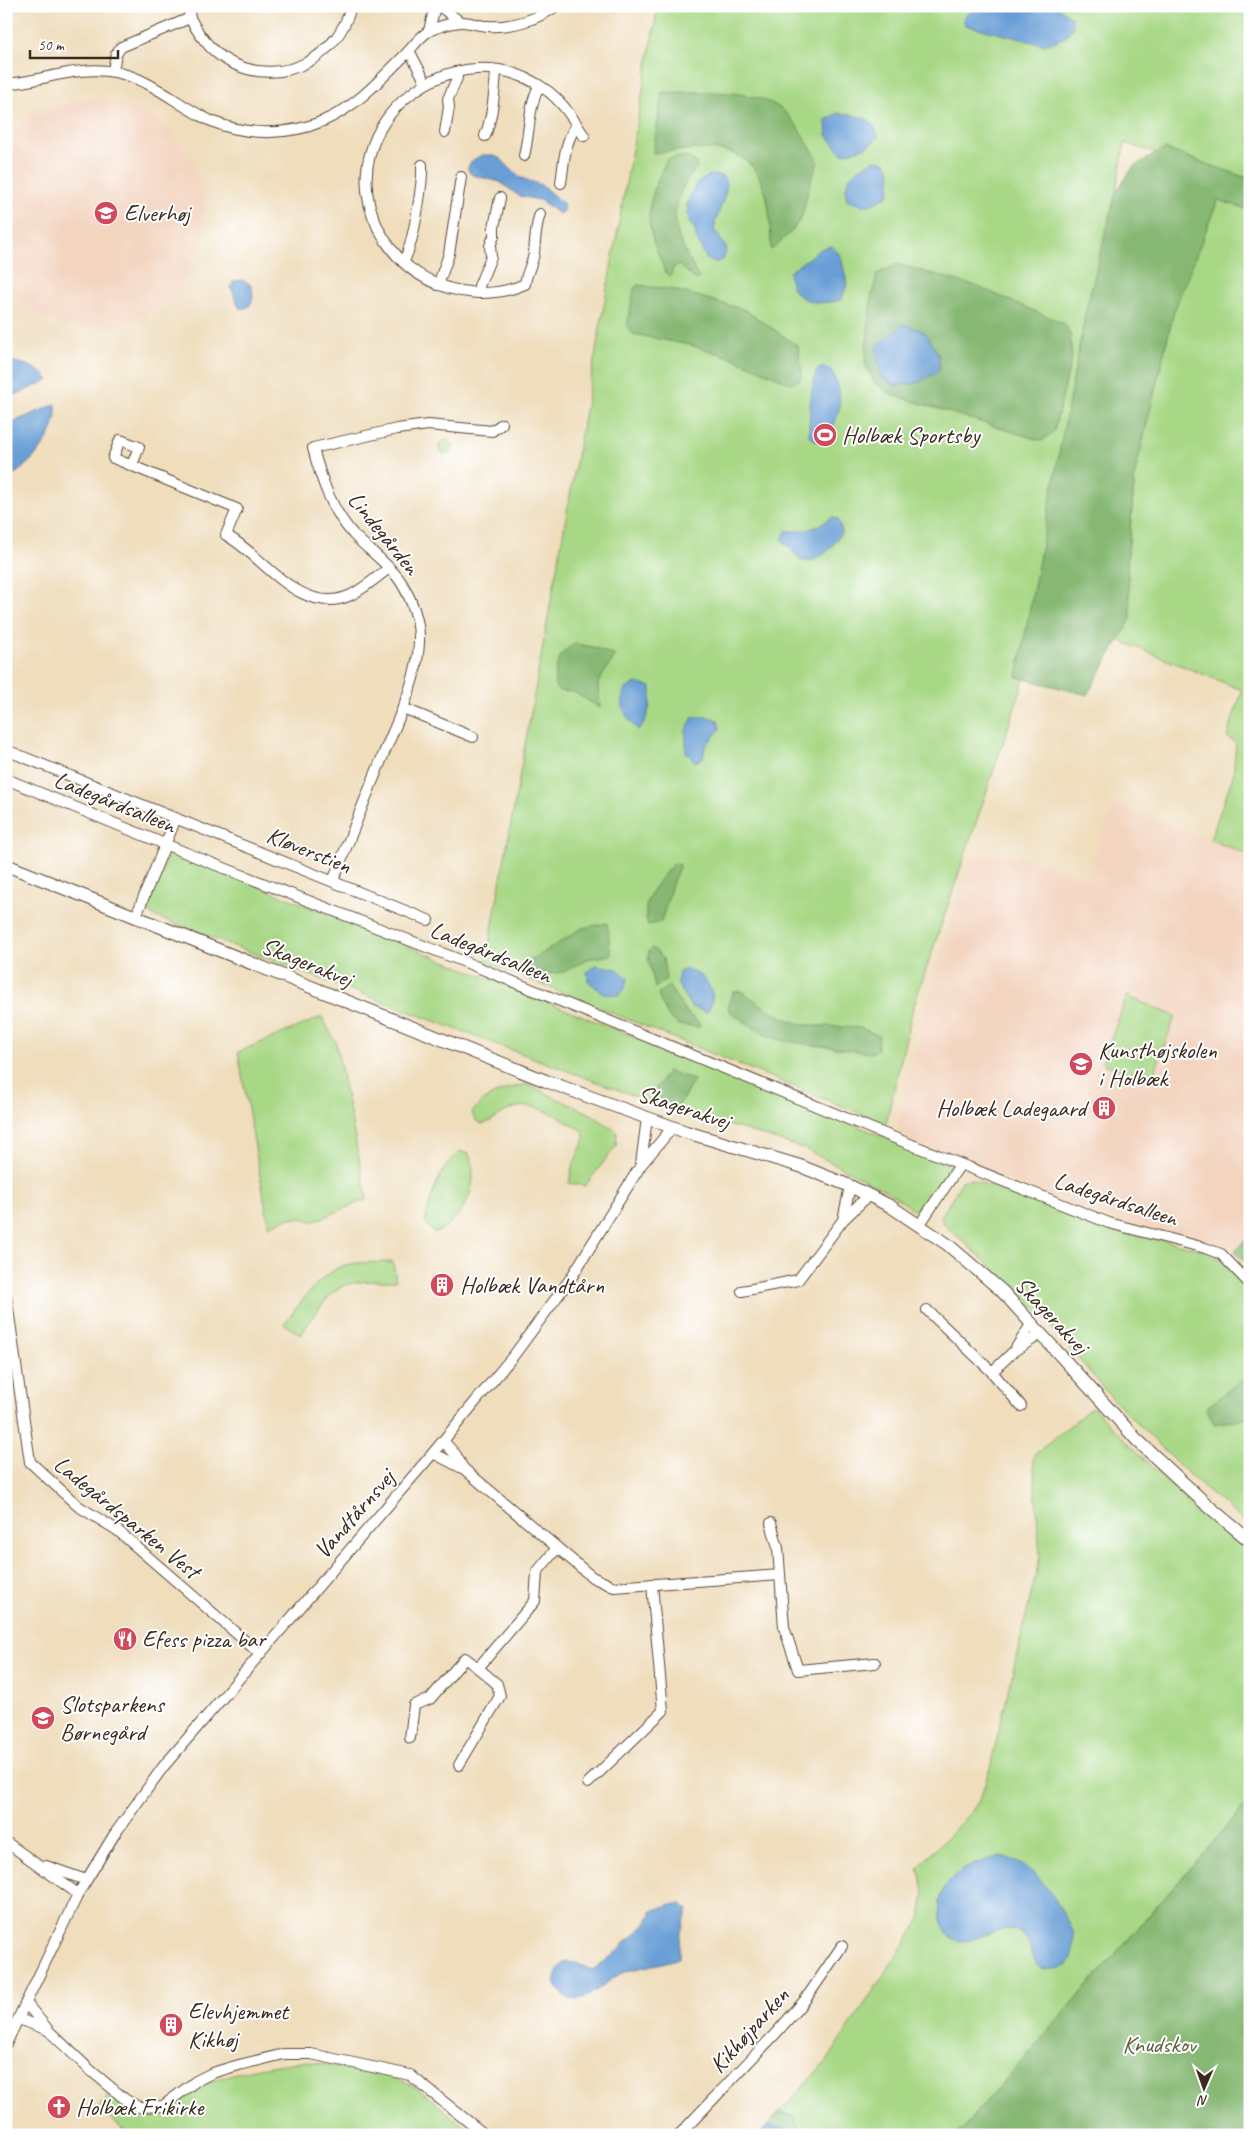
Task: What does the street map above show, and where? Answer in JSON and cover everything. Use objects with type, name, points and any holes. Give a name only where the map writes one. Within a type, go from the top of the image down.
[{"type":"street","points":[[188,6],[190,18],[198,34],[213,51],[234,64],[262,72],[286,71],[317,58],[334,43],[348,20],[351,6]]},
{"type":"street","points":[[429,31],[435,6]]},
{"type":"street","points":[[440,6],[460,22]]},
{"type":"street","points":[[6,84],[76,71],[113,72],[145,82],[208,120],[251,132],[280,132],[315,124],[344,110],[365,94],[429,31],[460,22],[488,26],[511,24],[550,11],[556,6]]},
{"type":"street","points":[[113,72],[117,52],[121,47],[190,18]]},
{"type":"street","points":[[408,52],[426,83]]},
{"type":"street","points":[[540,214],[533,243],[534,254],[526,275],[525,284],[505,290],[480,293],[463,292],[438,285],[420,275],[402,262],[388,244],[372,213],[368,192],[369,164],[374,144],[388,116],[408,95],[426,83],[456,72],[476,69],[496,70],[521,76],[539,86],[564,108],[584,136]]},
{"type":"street","points":[[486,136],[490,126],[492,99],[496,85],[496,70]]},
{"type":"street","points":[[444,132],[449,107],[448,99],[457,78],[456,72]]},
{"type":"street","points":[[524,156],[528,125],[532,112],[530,106],[539,86]]},
{"type":"street","points":[[561,183],[562,168],[567,157],[566,145],[577,126]]},
{"type":"street","points":[[402,262],[407,256],[412,241],[412,232],[419,202],[418,195],[423,181],[422,165]]},
{"type":"street","points":[[438,285],[449,254],[461,177]]},
{"type":"street","points":[[480,293],[479,286],[491,257],[490,246],[494,236],[500,198]]},
{"type":"street","name":"Lindegården","points":[[333,882],[414,674],[419,635],[414,608],[401,583],[353,534],[340,517],[321,477],[313,448],[428,425],[492,431],[502,424]]},
{"type":"street","points":[[132,465],[237,509],[226,535],[251,551],[286,583],[302,594],[326,600],[346,597],[362,588],[388,568]]},
{"type":"street","points":[[402,708],[473,737]]},
{"type":"street","name":"Kløverstien","points":[[6,750],[428,920]]},
{"type":"street","name":"Ladegårdsalleen","points":[[6,779],[465,962],[960,1165],[1109,1223],[1205,1248],[1221,1254],[1250,1284]]},
{"type":"street","points":[[136,916],[176,818]]},
{"type":"street","name":"Skagerakvej","points":[[6,864],[546,1081],[673,1127],[800,1166],[850,1186],[869,1196],[920,1224],[975,1267],[1032,1323],[1144,1446],[1206,1505],[1250,1541]]},
{"type":"street","name":"Vandtårnsvej","points":[[641,1165],[647,1118]]},
{"type":"street","name":"Vandtårnsvej","points":[[6,2044],[78,1894],[114,1835],[163,1767],[259,1653],[443,1442],[514,1355],[563,1289],[641,1165],[673,1127]]},
{"type":"street","points":[[920,1224],[960,1165]]},
{"type":"street","points":[[843,1220],[850,1186]]},
{"type":"street","points":[[742,1291],[798,1280],[843,1220],[869,1196]]},
{"type":"street","name":"Ladegårdsparken Vest","points":[[6,1295],[30,1462],[78,1506],[117,1530],[259,1653]]},
{"type":"street","points":[[927,1310],[992,1372],[1021,1406]]},
{"type":"street","points":[[1014,1351],[1032,1323]]},
{"type":"street","points":[[992,1372],[1014,1351],[1041,1334]]},
{"type":"street","points":[[443,1442],[456,1455],[464,1469]]},
{"type":"street","points":[[433,1453],[464,1469],[592,1577],[606,1585],[652,1584],[780,1575]]},
{"type":"street","points":[[770,1523],[778,1548],[784,1627],[798,1670],[875,1663]]},
{"type":"street","points":[[478,1668],[535,1601],[537,1572],[557,1548]]},
{"type":"street","points":[[588,1783],[663,1711],[652,1584]]},
{"type":"street","points":[[410,1738],[414,1705],[430,1700],[465,1658],[497,1684],[500,1696],[459,1765]]},
{"type":"street","points":[[6,1842],[78,1894]]},
{"type":"street","points":[[38,1864],[86,1880]]},
{"type":"street","name":"Kikhøjparken","points":[[679,2135],[805,2000],[842,1946]]},
{"type":"street","points":[[26,2003],[49,2031],[89,2069],[126,2100],[139,2106],[163,2106],[196,2081],[221,2070],[284,2054],[312,2054],[410,2075],[485,2135]]},
{"type":"street","points":[[19,2019],[49,2031]]},
{"type":"shaded area","name":"Elverhøj","points":[[76,100],[104,100],[132,107],[145,113],[169,130],[179,141],[194,165],[200,178],[205,206],[200,249],[195,262],[179,287],[159,306],[133,320],[120,325],[91,328],[63,325],[49,321],[24,307],[6,291],[6,137],[23,122],[48,108]]},
{"type":"shaded area","name":"Kunsthøjskolen i Holbæk","points":[[1114,803],[1250,855],[1250,1235],[1232,1255],[1213,1245],[1110,1219],[907,1140],[900,1132],[898,1121],[926,1007],[953,911],[971,866],[978,857],[985,854],[1021,856],[1086,879]]},
{"type":"green space","name":"Holbæk Sportsby","points":[[658,6],[1250,6],[1250,183],[1125,143],[1022,687],[913,1008],[886,1124],[486,962]]},
{"type":"green space","points":[[662,92],[711,92],[746,95],[762,99],[776,106],[788,115],[796,125],[818,162],[810,183],[802,216],[793,230],[771,250],[770,222],[765,192],[753,167],[743,158],[729,152],[711,149],[653,153]]},
{"type":"green space","points":[[1165,149],[1250,179],[1250,210],[1218,200],[1174,311],[1135,473],[1127,564],[1131,619],[1087,695],[1017,677],[1087,305],[1116,192],[1134,166]]},
{"type":"green space","points":[[686,157],[696,162],[697,167],[686,183],[675,210],[678,235],[699,278],[696,280],[679,265],[673,268],[671,275],[669,276],[666,273],[653,241],[649,217],[653,193],[666,161],[670,158]]},
{"type":"green space","points":[[1218,199],[1250,210],[1250,855],[1210,840],[1233,776],[1236,743],[1227,737],[1242,690],[1118,640],[1130,619],[1127,564],[1135,473],[1174,311]]},
{"type":"green space","points":[[897,264],[976,286],[1065,324],[1070,334],[1072,357],[1054,431],[1042,441],[893,395],[874,383],[865,364],[871,298],[877,274]]},
{"type":"green space","points":[[637,285],[676,290],[745,310],[798,346],[802,373],[800,380],[790,383],[733,358],[690,345],[633,334],[627,327],[634,289]]},
{"type":"green space","points":[[443,440],[449,440],[453,447],[449,454],[443,454],[439,450],[439,444]]},
{"type":"green space","points":[[577,644],[593,647],[615,656],[598,683],[600,708],[574,692],[559,691],[556,688],[555,675],[559,661],[566,650]]},
{"type":"green space","points":[[170,851],[947,1162],[951,1169],[928,1204],[914,1210],[887,1191],[805,1149],[742,1129],[675,1112],[694,1080],[654,1091],[656,1104],[151,915],[148,908]]},
{"type":"green space","points":[[674,863],[680,865],[672,884],[661,922],[648,925],[646,907],[648,899],[657,883]]},
{"type":"green space","points":[[607,923],[611,955],[587,959],[564,972],[548,974],[522,966],[582,928]]},
{"type":"green space","points":[[652,948],[663,958],[666,979],[655,988],[648,957],[649,951]]},
{"type":"green space","points":[[669,986],[685,1011],[699,1023],[699,1027],[678,1025],[668,1016],[658,996],[659,993]]},
{"type":"green space","points":[[741,991],[772,1012],[791,1021],[807,1025],[862,1028],[879,1036],[878,1049],[871,1053],[784,1041],[765,1035],[729,1011],[733,992]]},
{"type":"green space","points":[[1127,996],[1175,1016],[1151,1082],[1102,1063]]},
{"type":"green space","points":[[322,1017],[336,1043],[367,1199],[312,1222],[301,1218],[290,1218],[269,1226],[238,1052]]},
{"type":"green space","points":[[668,1071],[694,1080],[675,1112],[656,1104],[654,1091]]},
{"type":"green space","points":[[526,1084],[591,1114],[617,1132],[616,1146],[585,1186],[569,1183],[572,1167],[585,1139],[583,1131],[538,1108],[519,1107],[482,1124],[475,1120],[472,1113],[483,1101],[503,1091]]},
{"type":"green space","points":[[459,1151],[469,1154],[473,1177],[471,1189],[467,1201],[454,1220],[434,1233],[425,1222],[430,1203],[446,1165]]},
{"type":"green space","points":[[971,1179],[1106,1227],[1205,1250],[1227,1266],[1250,1291],[1250,1526],[1189,1475],[1109,1395],[1036,1308],[943,1223],[941,1217],[962,1181]]},
{"type":"green space","points":[[1250,1235],[1250,1268],[1235,1251]]},
{"type":"green space","points":[[393,1262],[396,1281],[361,1282],[341,1287],[325,1302],[301,1335],[284,1324],[317,1284],[333,1271],[353,1263]]},
{"type":"green space","points":[[1250,1377],[1250,1418],[1214,1424],[1206,1408],[1241,1380]]},
{"type":"green space","points":[[1092,1407],[1195,1509],[1250,1553],[1250,1800],[957,2135],[803,2135],[793,2116],[779,2113],[829,2058],[920,1920],[924,1891],[918,1868],[972,1811],[980,1799],[990,1768],[1040,1557],[1033,1456]]},
{"type":"green space","name":"Knudskov","points":[[1250,1800],[1250,2135],[957,2135]]},
{"type":"green space","points":[[306,2061],[390,2076],[416,2087],[475,2135],[129,2135],[97,2107],[111,2094],[136,2113],[154,2116],[176,2106],[202,2086],[220,2078],[257,2068]]},
{"type":"green space","points":[[779,2113],[793,2116],[803,2135],[793,2135],[787,2129],[767,2126]]},
{"type":"water","points":[[984,6],[1056,6],[1071,17],[1073,26],[1066,37],[1045,45],[965,25],[963,18],[974,9]]},
{"type":"water","points":[[838,113],[858,116],[869,121],[876,130],[878,138],[865,148],[842,154],[827,135],[826,120]]},
{"type":"water","points":[[482,155],[492,155],[501,159],[519,177],[541,185],[564,204],[563,211],[559,214],[540,200],[519,196],[500,182],[472,175],[468,170],[469,164]]},
{"type":"water","points":[[875,160],[886,162],[891,172],[889,194],[869,205],[859,205],[847,200],[847,185],[852,175]]},
{"type":"water","points":[[710,175],[722,176],[727,183],[714,229],[727,249],[723,260],[717,262],[707,260],[696,238],[695,229],[689,223],[687,204],[696,184]]},
{"type":"water","points":[[832,246],[841,256],[847,284],[842,299],[822,303],[808,300],[796,293],[790,282],[789,272],[822,248]]},
{"type":"water","points":[[242,280],[250,284],[253,293],[250,305],[244,309],[239,308],[231,287],[234,281]]},
{"type":"water","points":[[903,324],[925,332],[939,356],[939,371],[917,383],[895,386],[881,376],[876,347]]},
{"type":"water","points":[[6,361],[30,366],[40,371],[49,380],[6,399]]},
{"type":"water","points":[[823,367],[831,370],[839,389],[840,398],[835,423],[826,441],[821,443],[809,437],[809,420],[811,395],[817,370]]},
{"type":"water","points":[[56,404],[56,416],[53,427],[42,448],[25,466],[6,480],[6,425]]},
{"type":"water","points":[[832,517],[838,519],[842,531],[826,553],[815,559],[801,561],[782,539],[786,531],[810,529]]},
{"type":"water","points":[[636,683],[651,687],[649,710],[645,721],[638,730],[630,721],[623,707],[624,690]]},
{"type":"water","points":[[693,717],[708,717],[718,720],[720,729],[705,747],[703,758],[695,762],[686,752],[686,730]]},
{"type":"water","points":[[595,965],[617,969],[628,978],[624,990],[619,995],[604,994],[588,981],[587,972]]},
{"type":"water","points":[[687,969],[700,975],[712,992],[711,1005],[707,1012],[691,1007],[677,983],[679,972]]},
{"type":"water","points":[[1001,1856],[1031,1871],[1046,1886],[1058,1905],[1074,1934],[1074,1948],[1067,1966],[1053,1969],[1043,1968],[1037,1964],[1024,1936],[1017,1931],[1009,1929],[1000,1930],[974,1939],[959,1941],[952,1938],[945,1931],[942,1924],[940,1902],[943,1891],[949,1881],[967,1868]]},
{"type":"water","points":[[671,1904],[681,1904],[688,1909],[681,1932],[679,1958],[623,1973],[585,1997],[570,1999],[559,1989],[555,1983],[555,1978],[566,1961],[574,1962],[592,1970],[606,1961],[645,1925],[652,1911]]},
{"type":"water","points":[[767,2126],[787,2129],[793,2135],[759,2135]]},
{"type":"place","name":"Elverhøj","points":[[106,213]]},
{"type":"place","name":"Holbæk Sportsby","points":[[825,435]]},
{"type":"place","name":"Kunsthøjskolen i Holbæk","points":[[1081,1064]]},
{"type":"place","name":"Holbæk Ladegaard","points":[[1104,1108]]},
{"type":"place","name":"Holbæk Vandtårn","points":[[442,1285]]},
{"type":"place","name":"Efess pizza bar","points":[[125,1639]]},
{"type":"place","name":"Slotsparkens Børnegård","points":[[43,1718]]},
{"type":"place","name":"Elevhjemmet Kikhøj","points":[[171,2025]]},
{"type":"place","name":"Holbæk Frikirke","points":[[59,2107]]}]
